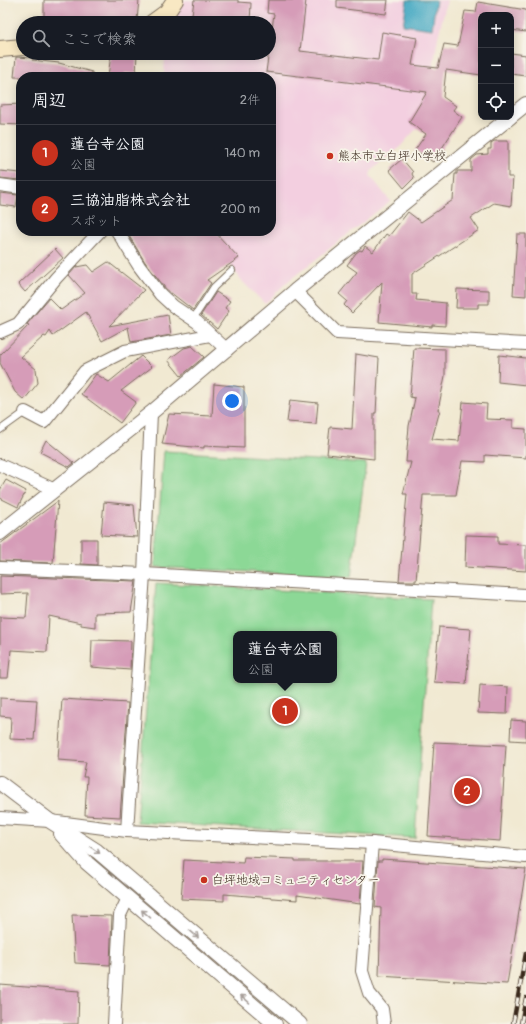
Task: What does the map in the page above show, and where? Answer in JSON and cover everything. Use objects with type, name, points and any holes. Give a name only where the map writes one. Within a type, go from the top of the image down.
[{"type":"main road","points":[[162,16],[167,12],[175,0]]},
{"type":"main road","points":[[0,49],[16,47]]},
{"type":"street","points":[[514,114],[526,104]]},
{"type":"street","points":[[0,533],[151,413],[295,291],[507,120]]},
{"type":"street","points":[[0,185],[16,187]]},
{"type":"street","points":[[0,332],[18,324],[56,278],[95,236]]},
{"type":"street","points":[[120,236],[139,266],[160,294],[173,306],[193,319],[226,350]]},
{"type":"street","points":[[295,291],[337,333],[526,344]]},
{"type":"street","points":[[25,412],[44,422],[85,371],[125,351],[210,335]]},
{"type":"street","points":[[127,831],[144,574],[151,413]]},
{"type":"street","points":[[0,465],[55,490]]},
{"type":"street","points":[[0,568],[144,574],[526,595]]},
{"type":"street","points":[[0,783],[50,821],[97,851],[300,1024]]},
{"type":"street","points":[[0,818],[50,821],[127,831],[372,843],[526,856]]},
{"type":"street","points":[[50,821],[87,863],[275,1024]]},
{"type":"street","points":[[372,843],[362,971],[369,993],[382,1009],[384,1024]]},
{"type":"street","points":[[114,1024],[120,916],[128,898]]},
{"type":"lane","points":[[193,319],[214,287],[232,270]]},
{"type":"lane","points":[[0,430],[25,412]]},
{"type":"shaded area","name":"熊本市立白坪小学校","points":[[185,0],[447,0],[438,37],[433,69],[418,127],[398,149],[372,170],[370,175],[390,201],[287,282],[265,304],[243,282],[208,236],[276,236],[276,72],[164,72],[165,60],[276,60],[276,16],[172,16]]},
{"type":"green space","points":[[164,451],[366,463],[351,577],[155,567]]},
{"type":"green space","points":[[156,583],[431,599],[415,838],[137,822]]},
{"type":"water","points":[[407,0],[436,0],[432,29],[403,25]]},
{"type":"building","points":[[44,0],[139,0],[137,16],[44,16]]},
{"type":"building","points":[[194,0],[238,0],[238,2],[251,3],[250,16],[192,16]]},
{"type":"building","points":[[268,0],[306,0],[300,51],[378,60],[382,32],[417,38],[412,65],[438,68],[444,44],[458,46],[465,11],[476,12],[478,2],[526,10],[526,32],[514,30],[514,12],[478,12],[478,75],[446,70],[443,97],[456,106],[453,110],[462,117],[433,162],[415,150],[426,134],[409,122],[427,92],[276,73],[276,72],[266,72],[268,60],[276,60],[276,16],[274,16],[274,14],[267,13]]},
{"type":"building","points":[[337,0],[388,0],[386,14],[337,8]]},
{"type":"building","points":[[514,53],[526,55],[526,76],[514,74]]},
{"type":"building","points":[[16,57],[16,60],[59,63],[92,72],[16,72],[16,77],[14,77]]},
{"type":"building","points":[[110,60],[137,60],[136,72],[109,72]]},
{"type":"building","points":[[16,104],[16,125],[0,124],[0,105]]},
{"type":"building","points":[[494,141],[508,141],[508,177],[513,177],[511,206],[494,203],[471,218],[479,230],[412,274],[412,294],[417,294],[416,300],[446,303],[445,326],[432,325],[432,327],[379,322],[382,282],[352,313],[344,305],[347,301],[339,294],[357,272],[347,265],[356,253],[360,250],[362,251],[365,246],[373,252],[386,234],[389,236],[408,212],[421,222],[453,200],[455,174],[457,174],[457,171],[471,171],[471,160],[477,155],[488,154],[488,149],[491,149],[491,143]]},
{"type":"building","points":[[402,159],[413,172],[412,174],[414,178],[404,188],[389,170]]},
{"type":"building","points":[[0,171],[16,173],[16,180],[0,178]]},
{"type":"building","points":[[0,193],[16,195],[16,207],[0,205]]},
{"type":"building","points":[[517,234],[526,234],[526,296],[513,295]]},
{"type":"building","points":[[129,236],[219,236],[239,258],[207,280],[211,283],[193,310],[166,289],[145,262]]},
{"type":"building","points":[[55,249],[63,258],[25,292],[18,284]]},
{"type":"building","points":[[108,262],[144,290],[109,326],[168,315],[171,335],[131,342],[128,327],[102,341],[86,312],[53,336],[50,331],[46,337],[44,336],[21,357],[36,369],[38,383],[24,400],[15,392],[0,363],[0,355],[29,325],[27,324],[49,298],[61,310],[85,293],[69,275],[76,267],[87,265],[93,272]]},
{"type":"building","points":[[457,289],[489,290],[489,304],[478,304],[478,308],[456,308]]},
{"type":"building","points":[[216,292],[230,301],[225,308],[229,311],[217,329],[201,315]]},
{"type":"building","points":[[192,346],[204,357],[181,376],[168,360],[184,348]]},
{"type":"building","points":[[414,348],[445,349],[445,376],[438,410],[440,410],[432,439],[459,441],[463,402],[487,404],[486,419],[513,420],[513,428],[526,429],[526,458],[485,455],[485,462],[462,461],[456,495],[423,495],[416,581],[399,581],[407,494],[403,494],[411,462],[406,462],[409,426],[415,398],[410,397]]},
{"type":"building","points":[[356,354],[379,358],[376,413],[374,413],[374,459],[327,454],[330,427],[352,429]]},
{"type":"building","points":[[499,355],[526,358],[526,385],[498,382]]},
{"type":"building","points":[[141,356],[152,367],[121,391],[136,402],[120,423],[81,394],[96,374],[109,382]]},
{"type":"building","points":[[214,384],[244,387],[244,448],[204,446],[204,448],[162,444],[169,414],[212,416]]},
{"type":"building","points":[[290,400],[318,403],[316,424],[287,422]]},
{"type":"building","points":[[46,440],[74,463],[69,467],[40,452]]},
{"type":"building","points":[[6,480],[26,491],[18,507],[0,498],[0,490]]},
{"type":"building","points":[[58,501],[53,563],[0,561],[0,544]]},
{"type":"building","points":[[104,502],[134,505],[137,537],[101,535]]},
{"type":"building","points":[[466,535],[498,536],[498,544],[526,545],[526,571],[465,567]]},
{"type":"building","points":[[81,539],[97,539],[97,565],[81,564]]},
{"type":"building","points":[[0,576],[136,581],[131,612],[95,613],[95,627],[81,625],[81,623],[49,616],[47,652],[11,650],[8,678],[0,678],[0,617],[26,618],[28,593],[0,594]]},
{"type":"building","points":[[439,627],[471,629],[466,684],[434,682]]},
{"type":"building","points":[[92,640],[131,641],[130,670],[91,667]]},
{"type":"building","points":[[480,685],[508,687],[507,714],[478,713]]},
{"type":"building","points":[[0,698],[37,700],[34,740],[10,739],[11,717],[0,716]]},
{"type":"building","points":[[62,699],[128,703],[120,817],[85,815],[87,777],[83,777],[86,762],[58,760]]},
{"type":"building","points":[[511,720],[526,721],[526,741],[510,740]]},
{"type":"building","points":[[434,742],[506,745],[500,841],[428,836]]},
{"type":"building","points":[[244,857],[295,859],[295,861],[363,861],[360,904],[297,895],[297,900],[224,894],[224,901],[181,899],[184,860],[243,863]]},
{"type":"building","points":[[382,859],[526,869],[507,984],[379,976],[381,908],[375,907],[378,861],[382,861]]},
{"type":"building","points":[[72,915],[112,916],[110,965],[75,963]]},
{"type":"building","points":[[0,985],[79,991],[78,1024],[0,1024]]},
{"type":"railway","points":[[513,1024],[526,953]]},
{"type":"railway","points":[[521,1024],[526,998]]},
{"type":"place","name":"熊本市立白坪小学校","points":[[330,156]]},
{"type":"place","name":"蓮台寺公園","points":[[285,711]]},
{"type":"place","name":"三協油脂株式会社","points":[[467,791]]},
{"type":"place","name":"白坪地域コミュニティセンター","points":[[204,880]]}]
